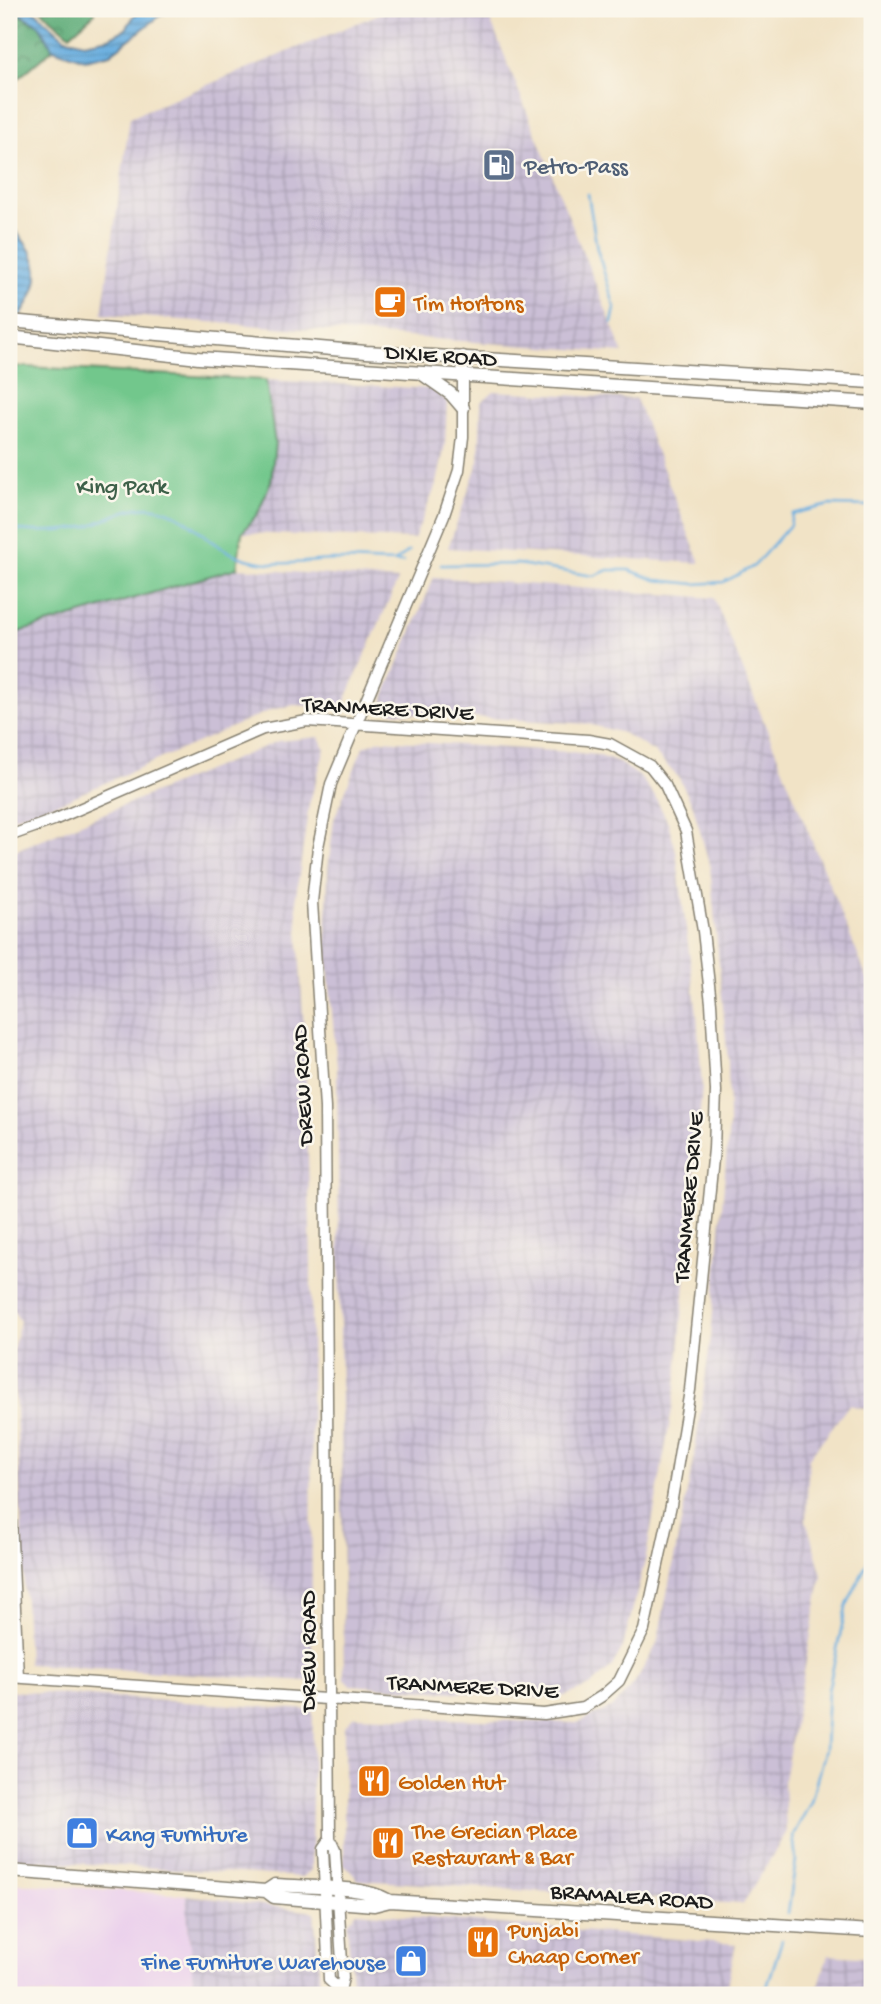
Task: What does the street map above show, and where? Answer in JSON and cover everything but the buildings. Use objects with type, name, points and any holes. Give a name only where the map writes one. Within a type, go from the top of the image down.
[{"type":"main road","name":"DIXIE ROAD","points":[[9,321],[366,352],[872,382]]},
{"type":"main road","name":"DIXIE ROAD","points":[[13,337],[199,358],[872,402]]},
{"type":"main road","points":[[421,373],[450,394],[463,408]]},
{"type":"main road","name":"BRAMALEA ROAD","points":[[9,1871],[266,1891],[274,1897],[375,1894],[390,1901],[872,1931]]},
{"type":"street","name":"DREW ROAD","points":[[338,1992],[343,1978],[331,1896],[335,1850],[330,1839],[326,1108],[312,902],[318,847],[331,783],[444,515],[459,470],[463,356]]},
{"type":"street","name":"TRANMERE DRIVE","points":[[9,836],[54,820],[263,729],[307,721],[588,740],[610,744],[650,766],[678,808],[692,855],[710,996],[716,1091],[695,1355],[686,1415],[654,1591],[644,1630],[619,1681],[583,1708],[544,1714],[13,1677]]},
{"type":"street","points":[[9,1473],[13,1677]]},
{"type":"shaded area","points":[[391,9],[486,9],[623,353],[102,314],[130,117]]},
{"type":"shaded area","points":[[266,380],[433,389],[447,401],[445,445],[437,483],[414,539],[242,533],[258,513],[275,443]]},
{"type":"shaded area","points":[[494,391],[636,399],[700,563],[448,548],[479,460],[481,402]]},
{"type":"shaded area","points":[[237,568],[398,580],[342,708],[294,705],[271,710],[66,800],[9,819],[9,635]]},
{"type":"shaded area","points":[[434,577],[714,598],[872,990],[872,1410],[849,1405],[809,1458],[806,1520],[822,1575],[784,1780],[786,1833],[743,1904],[358,1880],[344,1864],[344,1727],[354,1716],[577,1723],[613,1707],[634,1684],[657,1644],[695,1452],[711,1336],[729,1125],[728,1062],[710,867],[693,806],[679,778],[654,752],[623,733],[588,724],[388,712],[382,702]]},
{"type":"shaded area","points":[[319,737],[325,749],[309,805],[296,896],[305,1049],[311,1261],[312,1677],[307,1681],[28,1664],[13,1349],[20,1321],[9,1304],[9,853],[278,741]]},
{"type":"shaded area","points":[[380,740],[571,752],[597,755],[619,763],[639,776],[654,795],[668,822],[676,852],[697,1013],[702,1087],[676,1387],[646,1557],[623,1647],[611,1668],[590,1686],[565,1696],[538,1698],[351,1685],[344,1679],[337,1067],[326,945],[328,870],[334,819],[363,747]]},
{"type":"shaded area","points":[[9,1691],[310,1710],[313,1712],[311,1870],[303,1877],[9,1859]]},
{"type":"shaded area","points":[[9,1883],[186,1895],[194,1995],[9,1995]]},
{"type":"shaded area","points":[[186,1895],[314,1912],[321,1995],[194,1995]]},
{"type":"shaded area","points":[[357,1912],[736,1944],[725,1995],[353,1995],[347,1923]]},
{"type":"shaded area","points":[[828,1955],[872,1958],[872,1995],[816,1995]]},
{"type":"green space","points":[[9,9],[39,25],[53,49],[9,86]]},
{"type":"green space","points":[[40,9],[95,9],[95,13],[70,35]]},
{"type":"green space","name":"King Park","points":[[9,366],[266,380],[275,443],[271,481],[258,513],[242,533],[237,568],[9,635]]},
{"type":"water","points":[[12,9],[33,9],[65,38],[84,43],[109,38],[126,29],[136,13],[146,9],[169,9],[110,54],[85,60],[53,49],[39,25]]},
{"type":"water","points":[[9,224],[32,255],[37,268],[37,280],[9,337],[9,309],[18,275],[9,255]]},
{"type":"waterway","points":[[588,194],[597,249],[615,308],[612,323]]},
{"type":"waterway","points":[[441,565],[518,564],[594,576],[608,570],[629,570],[656,580],[695,584],[724,582],[754,566],[790,525],[792,514],[830,505],[872,506]]},
{"type":"waterway","points":[[9,529],[68,530],[146,507],[179,516],[227,551],[250,560],[274,563],[333,560],[403,562]]},
{"type":"waterway","points":[[395,561],[409,551]]},
{"type":"waterway","points":[[788,1913],[796,1860],[793,1835],[811,1802],[825,1749],[828,1691],[846,1607],[872,1553]]},
{"type":"waterway","points":[[770,1995],[767,1987],[782,1940]]},
{"type":"place","name":"Petro-Pass","points":[[499,165]]},
{"type":"place","name":"Tim Hortons","points":[[390,302]]},
{"type":"place","name":"Golden Hut","points":[[374,1781]]},
{"type":"place","name":"Kang Furniture","points":[[82,1833]]},
{"type":"place","name":"The Grecian Place Restaurant & Bar","points":[[388,1843]]},
{"type":"place","name":"Punjabi Chaap Corner","points":[[483,1942]]},
{"type":"place","name":"Fine Furniture Warehouse","points":[[411,1961]]}]
